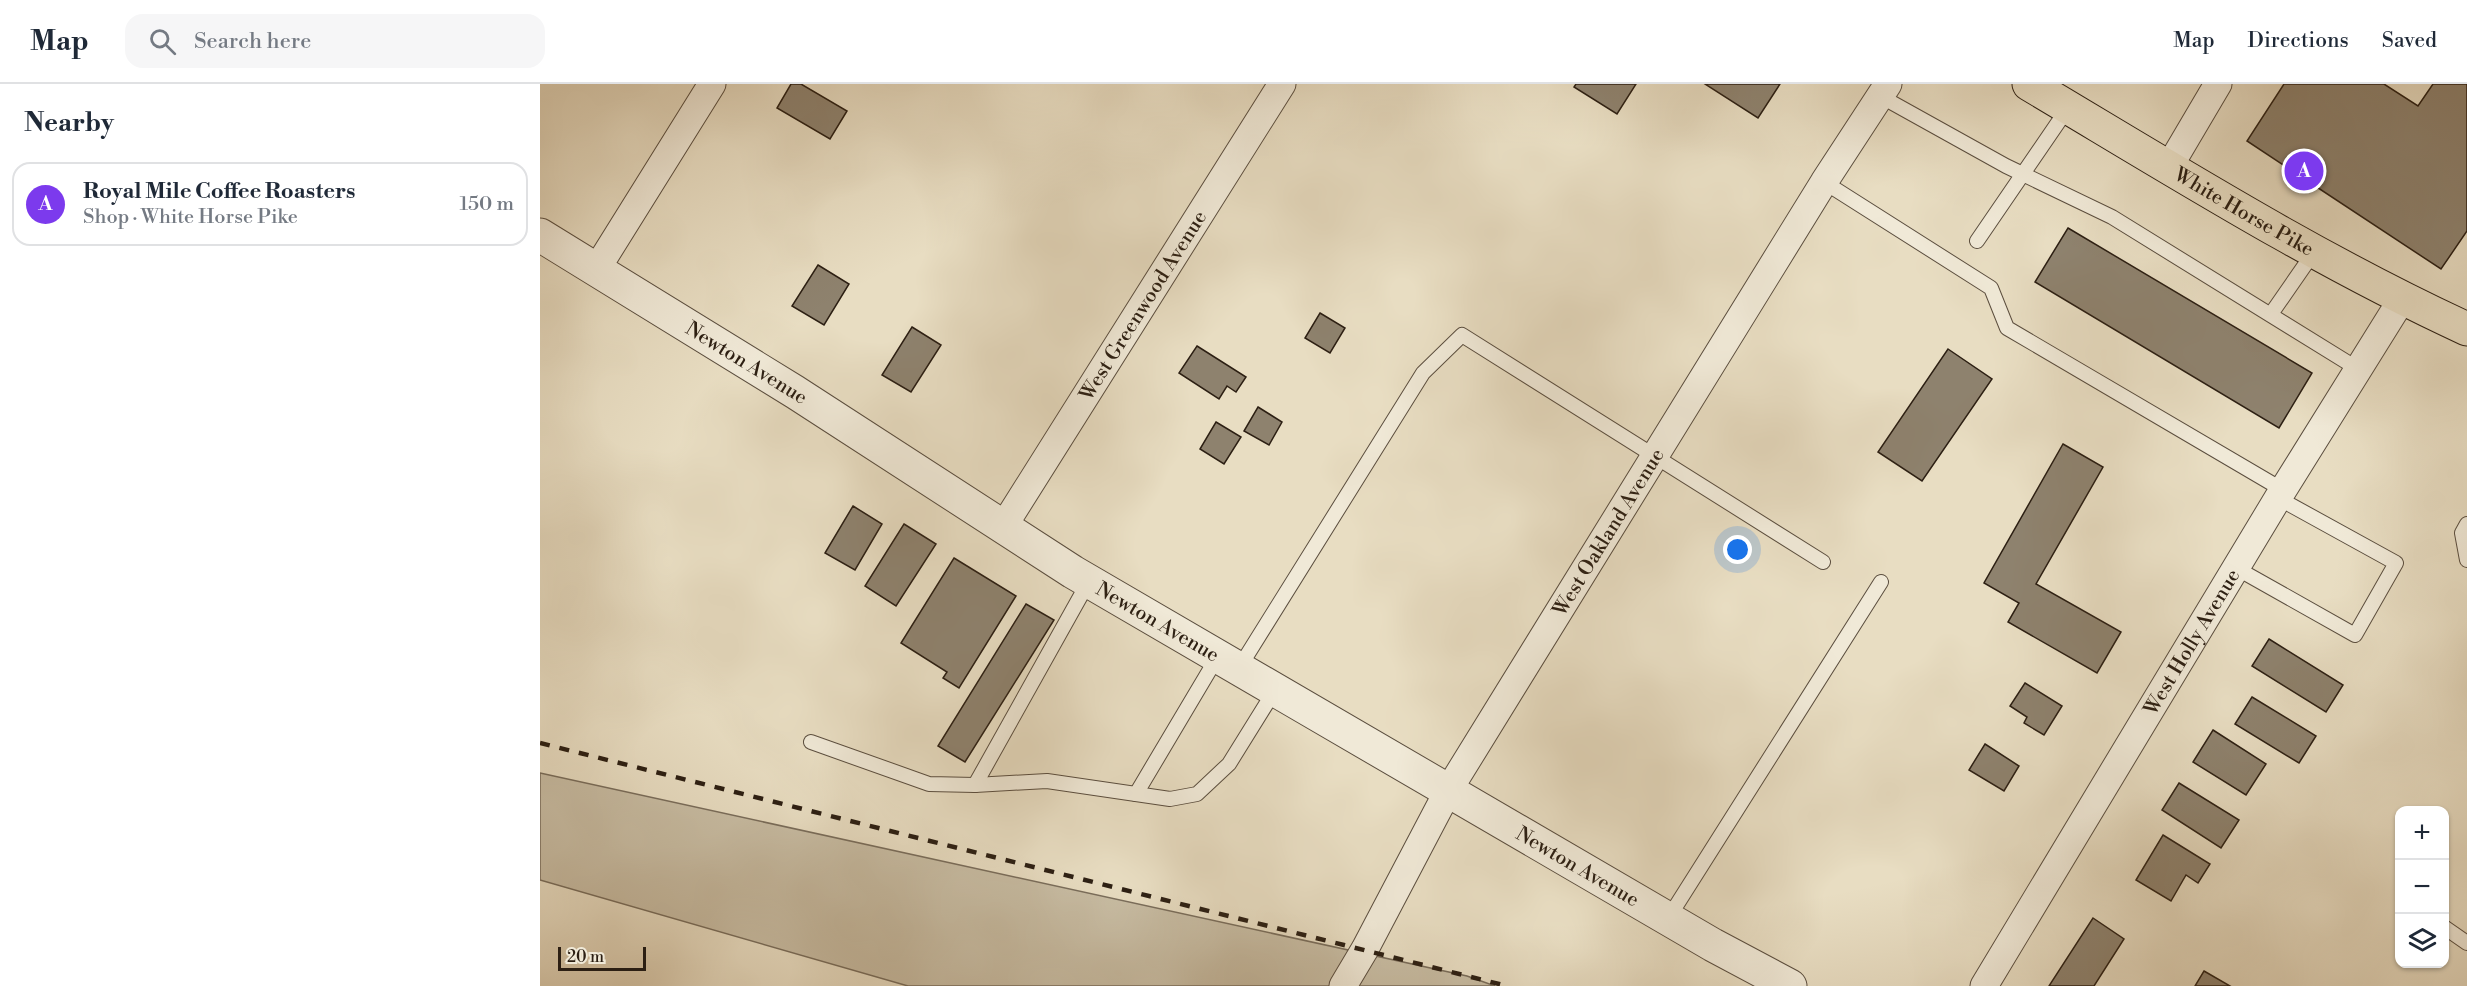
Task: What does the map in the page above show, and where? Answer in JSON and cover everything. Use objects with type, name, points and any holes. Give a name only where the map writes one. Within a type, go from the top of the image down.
[{"type":"highway","name":"White Horse Pike","points":[[2029,84],[2169,167],[2402,299],[2465,322]]},
{"type":"street","points":[[597,270],[712,84]]},
{"type":"street","name":"West Greenwood Avenue","points":[[1003,527],[1282,84]]},
{"type":"street","points":[[2169,167],[2218,84]]},
{"type":"street","name":"West Oakland Avenue","points":[[1343,986],[1365,949],[1448,791],[1824,182],[1884,90]]},
{"type":"street","name":"Newton Avenue","points":[[544,246],[597,270],[795,392],[1089,581],[1669,917],[1713,945],[1790,986]]},
{"type":"street","name":"West Holly Avenue","points":[[1984,986],[2280,494],[2402,299]]},
{"type":"lane","points":[[1884,90],[2024,174],[2112,217],[2358,369]]},
{"type":"lane","points":[[1977,241],[2068,108]]},
{"type":"lane","points":[[1824,182],[1991,288],[2007,328],[2396,563],[2355,635],[2236,568]]},
{"type":"lane","points":[[2271,314],[2315,250]]},
{"type":"lane","points":[[1136,794],[1228,663],[1423,373],[1462,335],[1823,562]]},
{"type":"lane","points":[[2467,524],[2462,533],[2467,560]]},
{"type":"lane","points":[[975,785],[1089,581]]},
{"type":"lane","points":[[1669,917],[1881,582]]},
{"type":"lane","points":[[811,742],[929,784],[975,785],[1047,781],[1170,799],[1197,794],[1229,764],[1275,690]]},
{"type":"lane","points":[[2449,930],[2467,943]]},
{"type":"shaded area","points":[[540,773],[1467,976],[1495,986],[908,986],[540,880]]},
{"type":"building","points":[[791,84],[801,84],[847,111],[830,139],[777,108]]},
{"type":"building","points":[[1576,84],[1636,84],[1617,114],[1574,87]]},
{"type":"building","points":[[1705,84],[1780,84],[1758,118]]},
{"type":"building","points":[[2284,84],[2384,84],[2418,106],[2433,84],[2467,84],[2467,231],[2441,269],[2247,141]]},
{"type":"building","points":[[2068,228],[2312,373],[2279,428],[2035,282]]},
{"type":"building","points":[[818,265],[849,284],[824,325],[792,306]]},
{"type":"building","points":[[1320,313],[1345,328],[1330,353],[1305,338]]},
{"type":"building","points":[[912,327],[941,345],[911,392],[882,375]]},
{"type":"building","points":[[1197,346],[1246,377],[1236,392],[1227,386],[1219,399],[1179,373]]},
{"type":"building","points":[[1948,349],[1992,379],[1922,481],[1878,452]]},
{"type":"building","points":[[1258,407],[1282,422],[1269,445],[1244,431]]},
{"type":"building","points":[[1216,422],[1241,437],[1224,464],[1200,449]]},
{"type":"building","points":[[2063,444],[2103,467],[2036,584],[2121,632],[2097,673],[2008,622],[2019,603],[1984,583]]},
{"type":"building","points":[[853,506],[882,524],[855,570],[825,553]]},
{"type":"building","points":[[904,524],[936,544],[896,606],[865,586]]},
{"type":"building","points":[[954,558],[1016,596],[959,688],[943,678],[947,672],[901,643]]},
{"type":"building","points":[[1026,604],[1054,620],[965,762],[938,746]]},
{"type":"building","points":[[2269,639],[2343,685],[2326,712],[2252,666]]},
{"type":"building","points":[[2025,683],[2062,706],[2044,735],[2024,723],[2027,717],[2010,706]]},
{"type":"building","points":[[2252,697],[2316,736],[2299,763],[2235,724]]},
{"type":"building","points":[[2213,730],[2266,764],[2246,795],[2193,762]]},
{"type":"building","points":[[1985,744],[2019,766],[2004,791],[1969,770]]},
{"type":"building","points":[[2179,783],[2239,820],[2221,848],[2162,810]]},
{"type":"building","points":[[2163,835],[2210,864],[2198,883],[2186,875],[2171,901],[2136,880]]},
{"type":"building","points":[[2093,918],[2124,939],[2094,986],[2049,986]]},
{"type":"building","points":[[2204,971],[2230,986],[2195,986]]},
{"type":"railway","points":[[540,743],[1507,986]]},
{"type":"place","name":"Royal Mile Coffee Roasters","points":[[2304,171]]}]
